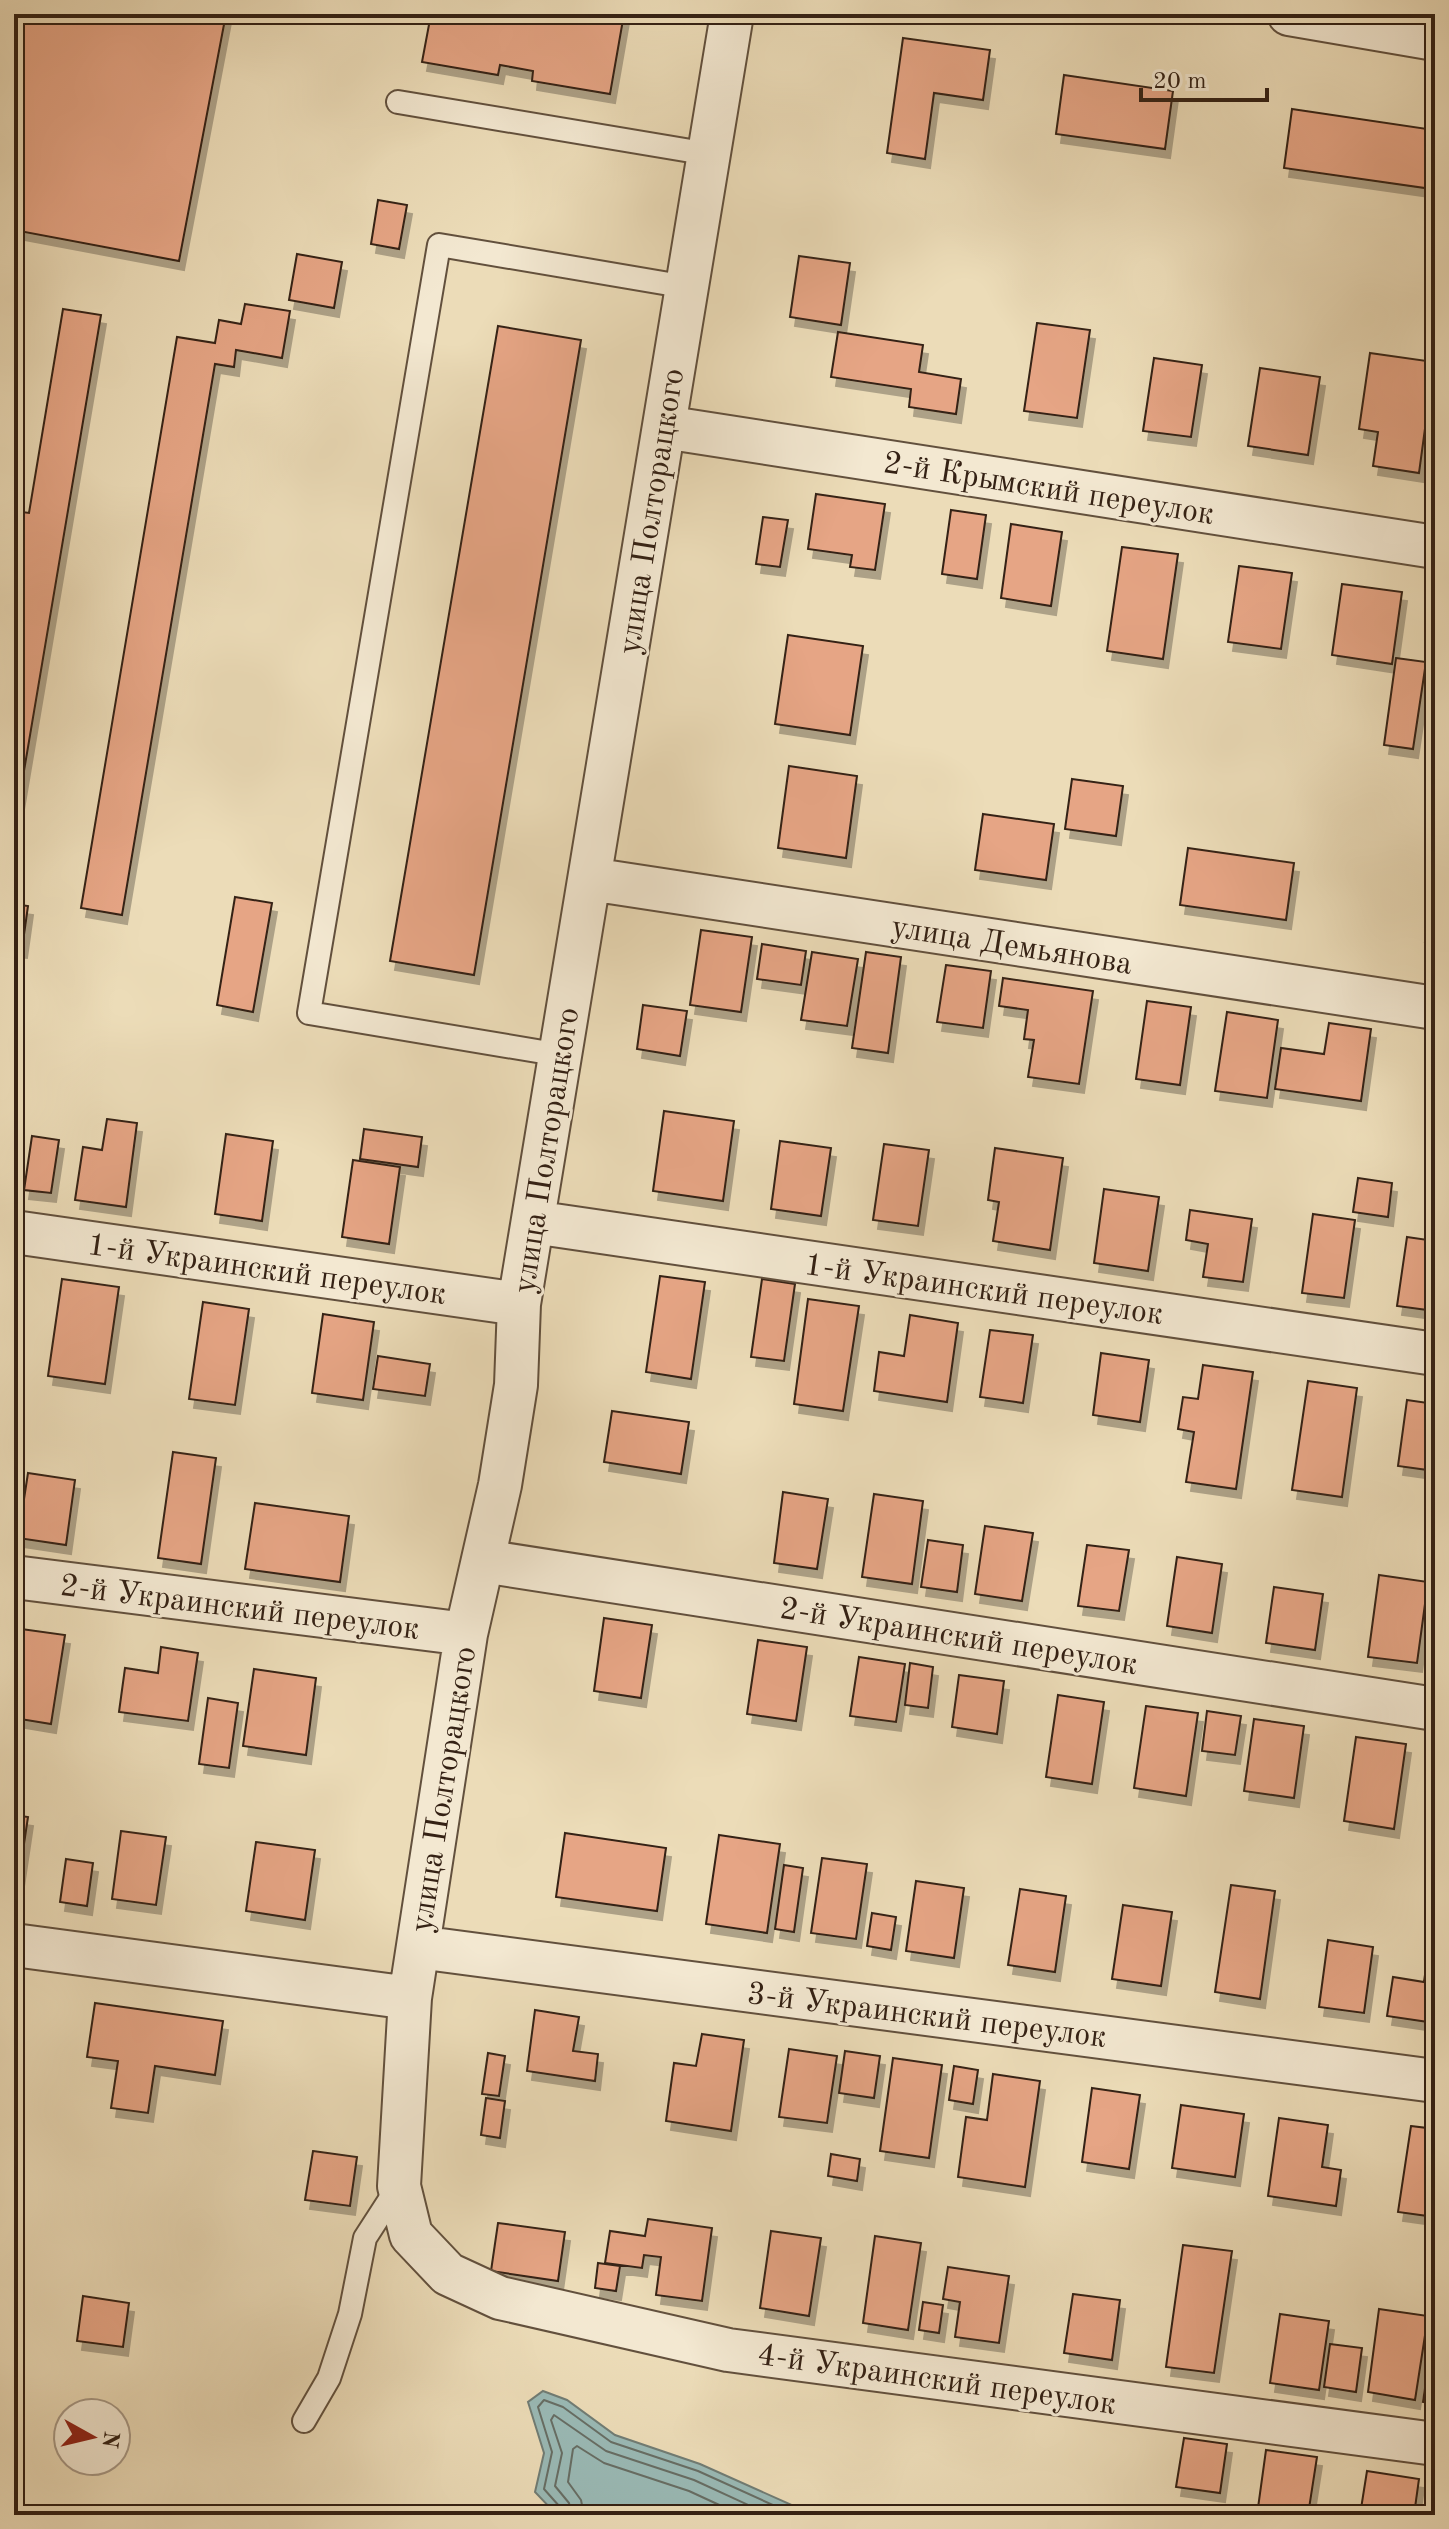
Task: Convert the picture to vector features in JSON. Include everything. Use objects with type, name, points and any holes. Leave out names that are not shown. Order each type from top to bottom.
[{"type":"street","name":"улица Полторацкого","points":[[448,2274],[411,2235],[399,2186],[410,1998],[466,1634],[500,1485],[516,1385],[519,1304],[732,14]]},
{"type":"street","points":[[1289,14],[1435,39]]},
{"type":"street","name":"2-й Крымский переулок","points":[[664,427],[1435,547]]},
{"type":"street","name":"улица Демьянова","points":[[590,879],[1435,1008]]},
{"type":"street","name":"1-й Украинский переулок","points":[[533,1222],[1435,1354]]},
{"type":"street","name":"1-й Украинский переулок","points":[[14,1232],[519,1304]]},
{"type":"street","name":"2-й Украинский переулок","points":[[483,1561],[1435,1709]]},
{"type":"street","name":"2-й Украинский переулок","points":[[14,1577],[466,1634]]},
{"type":"street","points":[[14,1945],[410,1998]]},
{"type":"street","name":"3-й Украинский переулок","points":[[418,1947],[1435,2081]]},
{"type":"street","name":"4-й Украинский переулок","points":[[448,2274],[500,2298],[728,2350],[1435,2444]]},
{"type":"lane","points":[[398,102],[709,154]]},
{"type":"lane","points":[[561,1055],[309,1013],[439,245],[687,287]]},
{"type":"lane","points":[[304,2421],[329,2378],[350,2314],[365,2238],[399,2186]]},
{"type":"water","points":[[543,2391],[567,2400],[615,2435],[700,2464],[814,2515],[561,2515],[554,2512],[535,2492],[544,2453],[528,2402]]},
{"type":"building","points":[[25,14],[226,14],[179,261],[14,230],[14,70]]},
{"type":"building","points":[[431,14],[624,14],[610,94],[532,81],[533,71],[500,65],[498,75],[422,62]]},
{"type":"building","points":[[903,38],[990,50],[983,100],[934,93],[925,159],[887,153]]},
{"type":"building","points":[[1064,75],[1173,91],[1165,149],[1056,134]]},
{"type":"building","points":[[1292,109],[1434,130],[1425,188],[1284,168]]},
{"type":"building","points":[[378,200],[407,205],[399,249],[371,244]]},
{"type":"building","points":[[297,254],[342,262],[334,308],[289,300]]},
{"type":"building","points":[[799,256],[850,263],[841,325],[790,317]]},
{"type":"building","points":[[245,304],[290,311],[282,358],[236,350],[234,367],[215,364],[122,915],[81,908],[177,337],[215,343],[219,320],[241,324]]},
{"type":"building","points":[[63,309],[101,315],[14,830],[14,511],[29,513]]},
{"type":"building","points":[[1037,323],[1090,330],[1077,418],[1024,411]]},
{"type":"building","points":[[498,326],[581,340],[474,975],[390,961]]},
{"type":"building","points":[[838,332],[923,345],[919,372],[961,379],[956,414],[909,407],[911,389],[831,377]]},
{"type":"building","points":[[1370,353],[1434,362],[1419,473],[1373,466],[1378,432],[1359,429]]},
{"type":"building","points":[[1154,358],[1202,365],[1191,437],[1143,431]]},
{"type":"building","points":[[1260,368],[1320,377],[1308,455],[1248,446]]},
{"type":"building","points":[[816,494],[885,504],[875,570],[850,567],[852,555],[808,549]]},
{"type":"building","points":[[951,510],[986,515],[977,579],[942,574]]},
{"type":"building","points":[[763,517],[788,520],[780,567],[756,564]]},
{"type":"building","points":[[1011,524],[1062,532],[1051,606],[1001,598]]},
{"type":"building","points":[[1122,547],[1178,554],[1163,659],[1107,651]]},
{"type":"building","points":[[1239,566],[1292,573],[1281,649],[1228,642]]},
{"type":"building","points":[[1342,584],[1402,592],[1392,664],[1332,655]]},
{"type":"building","points":[[788,635],[863,646],[850,735],[775,724]]},
{"type":"building","points":[[1396,658],[1426,662],[1413,749],[1384,745]]},
{"type":"building","points":[[789,766],[857,776],[846,858],[778,848]]},
{"type":"building","points":[[1072,779],[1123,786],[1116,836],[1065,829]]},
{"type":"building","points":[[983,814],[1054,824],[1046,880],[975,870]]},
{"type":"building","points":[[1188,848],[1294,863],[1286,920],[1180,905]]},
{"type":"building","points":[[1435,886],[1435,944],[1425,942]]},
{"type":"building","points":[[235,897],[272,903],[253,1012],[217,1005]]},
{"type":"building","points":[[14,904],[28,906],[22,949],[14,948]]},
{"type":"building","points":[[701,930],[752,937],[741,1012],[690,1005]]},
{"type":"building","points":[[762,944],[806,951],[801,985],[757,979]]},
{"type":"building","points":[[812,952],[858,959],[847,1026],[801,1020]]},
{"type":"building","points":[[866,952],[901,957],[888,1053],[852,1048]]},
{"type":"building","points":[[946,965],[991,971],[983,1028],[937,1022]]},
{"type":"building","points":[[1003,978],[1093,991],[1079,1084],[1028,1077],[1034,1040],[1024,1039],[1028,1010],[999,1006]]},
{"type":"building","points":[[1147,1001],[1191,1007],[1180,1085],[1136,1079]]},
{"type":"building","points":[[643,1005],[687,1011],[680,1056],[637,1049]]},
{"type":"building","points":[[1227,1012],[1278,1020],[1267,1098],[1215,1091]]},
{"type":"building","points":[[1329,1023],[1371,1029],[1361,1101],[1275,1089],[1281,1048],[1324,1054]]},
{"type":"building","points":[[664,1111],[734,1121],[723,1201],[653,1191]]},
{"type":"building","points":[[107,1119],[137,1123],[126,1207],[75,1200],[83,1147],[102,1150]]},
{"type":"building","points":[[364,1129],[422,1137],[418,1167],[360,1159]]},
{"type":"building","points":[[226,1134],[273,1141],[262,1221],[215,1214]]},
{"type":"building","points":[[32,1136],[59,1140],[51,1193],[24,1190]]},
{"type":"building","points":[[780,1141],[831,1148],[821,1216],[771,1209]]},
{"type":"building","points":[[884,1144],[929,1150],[918,1226],[873,1220]]},
{"type":"building","points":[[995,1148],[1063,1158],[1050,1250],[993,1241],[999,1202],[988,1200]]},
{"type":"building","points":[[353,1160],[400,1167],[389,1244],[342,1237]]},
{"type":"building","points":[[1358,1178],[1392,1183],[1388,1217],[1353,1212]]},
{"type":"building","points":[[1104,1189],[1159,1197],[1148,1271],[1094,1263]]},
{"type":"building","points":[[1190,1210],[1252,1219],[1243,1282],[1203,1277],[1208,1244],[1186,1240]]},
{"type":"building","points":[[1313,1214],[1355,1220],[1344,1298],[1302,1293]]},
{"type":"building","points":[[1407,1237],[1435,1241],[1435,1311],[1397,1306]]},
{"type":"building","points":[[660,1276],[705,1282],[691,1379],[646,1372]]},
{"type":"building","points":[[62,1279],[119,1287],[105,1384],[48,1376]]},
{"type":"building","points":[[762,1279],[795,1284],[784,1361],[751,1357]]},
{"type":"building","points":[[808,1299],[859,1306],[843,1411],[794,1404]]},
{"type":"building","points":[[203,1302],[249,1309],[235,1405],[189,1399]]},
{"type":"building","points":[[323,1314],[374,1322],[363,1400],[312,1393]]},
{"type":"building","points":[[910,1315],[958,1323],[947,1402],[874,1391],[879,1352],[904,1356]]},
{"type":"building","points":[[990,1330],[1033,1335],[1023,1403],[980,1397]]},
{"type":"building","points":[[1101,1353],[1149,1360],[1140,1422],[1093,1415]]},
{"type":"building","points":[[378,1356],[430,1364],[425,1396],[373,1389]]},
{"type":"building","points":[[1203,1365],[1253,1372],[1236,1489],[1186,1482],[1194,1432],[1178,1429],[1183,1397],[1198,1399]]},
{"type":"building","points":[[1308,1381],[1357,1388],[1342,1497],[1292,1490]]},
{"type":"building","points":[[1407,1400],[1435,1404],[1435,1471],[1398,1466]]},
{"type":"building","points":[[612,1411],[689,1422],[681,1474],[604,1462]]},
{"type":"building","points":[[173,1452],[216,1458],[201,1564],[158,1558]]},
{"type":"building","points":[[28,1473],[75,1480],[66,1545],[18,1538]]},
{"type":"building","points":[[783,1492],[828,1499],[817,1569],[774,1563]]},
{"type":"building","points":[[874,1494],[923,1501],[912,1584],[862,1577]]},
{"type":"building","points":[[255,1503],[349,1516],[340,1582],[245,1569]]},
{"type":"building","points":[[985,1526],[1033,1533],[1022,1601],[975,1594]]},
{"type":"building","points":[[928,1540],[963,1545],[957,1592],[921,1587]]},
{"type":"building","points":[[1087,1545],[1129,1550],[1119,1611],[1078,1606]]},
{"type":"building","points":[[1177,1557],[1222,1564],[1212,1633],[1167,1626]]},
{"type":"building","points":[[1379,1575],[1428,1582],[1417,1663],[1368,1657]]},
{"type":"building","points":[[1274,1587],[1323,1594],[1315,1650],[1266,1643]]},
{"type":"building","points":[[604,1618],[652,1625],[641,1698],[594,1691]]},
{"type":"building","points":[[14,1628],[65,1635],[51,1724],[14,1718]]},
{"type":"building","points":[[758,1640],[807,1647],[796,1721],[747,1714]]},
{"type":"building","points":[[161,1647],[198,1653],[188,1721],[119,1712],[125,1668],[158,1673]]},
{"type":"building","points":[[859,1657],[905,1664],[896,1722],[850,1716]]},
{"type":"building","points":[[910,1663],[933,1667],[928,1708],[905,1705]]},
{"type":"building","points":[[254,1669],[316,1678],[306,1755],[243,1746]]},
{"type":"building","points":[[959,1675],[1004,1681],[997,1734],[952,1727]]},
{"type":"building","points":[[1058,1695],[1104,1702],[1092,1784],[1046,1777]]},
{"type":"building","points":[[208,1698],[238,1703],[229,1768],[199,1764]]},
{"type":"building","points":[[1146,1706],[1198,1713],[1186,1796],[1134,1788]]},
{"type":"building","points":[[1207,1711],[1241,1716],[1235,1755],[1202,1751]]},
{"type":"building","points":[[1254,1719],[1304,1726],[1294,1798],[1244,1791]]},
{"type":"building","points":[[1356,1737],[1406,1744],[1394,1829],[1344,1821]]},
{"type":"building","points":[[14,1815],[28,1817],[18,1884],[14,1883]]},
{"type":"building","points":[[121,1831],[166,1837],[156,1905],[112,1899]]},
{"type":"building","points":[[565,1833],[666,1848],[657,1911],[556,1897]]},
{"type":"building","points":[[719,1835],[780,1844],[767,1933],[706,1924]]},
{"type":"building","points":[[256,1842],[315,1850],[305,1920],[246,1911]]},
{"type":"building","points":[[822,1858],[867,1864],[856,1939],[811,1933]]},
{"type":"building","points":[[66,1859],[93,1863],[87,1906],[60,1902]]},
{"type":"building","points":[[784,1865],[803,1868],[794,1932],[775,1929]]},
{"type":"building","points":[[916,1881],[964,1888],[954,1958],[906,1951]]},
{"type":"building","points":[[1231,1885],[1275,1891],[1260,1999],[1215,1992]]},
{"type":"building","points":[[1020,1889],[1066,1896],[1055,1972],[1008,1965]]},
{"type":"building","points":[[1123,1905],[1172,1912],[1161,1986],[1112,1979]]},
{"type":"building","points":[[872,1913],[896,1917],[891,1950],[867,1946]]},
{"type":"building","points":[[1328,1940],[1373,1947],[1364,2013],[1319,2007]]},
{"type":"building","points":[[1430,1940],[1435,1941],[1435,2023],[1387,2016],[1393,1977],[1424,1982]]},
{"type":"building","points":[[95,2003],[223,2021],[215,2075],[155,2066],[148,2113],[111,2108],[118,2061],[87,2057]]},
{"type":"building","points":[[535,2010],[579,2017],[573,2051],[598,2054],[595,2081],[527,2071]]},
{"type":"building","points":[[702,2034],[744,2040],[731,2131],[666,2121],[674,2063],[696,2066]]},
{"type":"building","points":[[789,2049],[837,2056],[827,2123],[779,2117]]},
{"type":"building","points":[[845,2051],[880,2056],[874,2098],[839,2093]]},
{"type":"building","points":[[488,2053],[505,2056],[499,2096],[482,2094]]},
{"type":"building","points":[[893,2058],[942,2065],[929,2158],[880,2151]]},
{"type":"building","points":[[954,2066],[978,2070],[973,2104],[949,2100]]},
{"type":"building","points":[[993,2074],[1040,2081],[1025,2187],[958,2177],[966,2117],[987,2120]]},
{"type":"building","points":[[1092,2088],[1140,2095],[1129,2169],[1082,2162]]},
{"type":"building","points":[[486,2098],[505,2101],[500,2138],[481,2135]]},
{"type":"building","points":[[1181,2105],[1244,2114],[1235,2177],[1172,2168]]},
{"type":"building","points":[[1279,2118],[1328,2125],[1322,2167],[1341,2170],[1336,2206],[1268,2196]]},
{"type":"building","points":[[1411,2126],[1435,2129],[1435,2217],[1398,2212]]},
{"type":"building","points":[[313,2151],[357,2157],[350,2206],[305,2200]]},
{"type":"building","points":[[831,2154],[860,2159],[857,2181],[828,2176]]},
{"type":"building","points":[[648,2219],[712,2228],[702,2301],[656,2295],[661,2257],[644,2255],[642,2268],[605,2263],[610,2231],[645,2236]]},
{"type":"building","points":[[498,2223],[565,2232],[558,2281],[491,2271]]},
{"type":"building","points":[[771,2231],[821,2238],[809,2316],[760,2308]]},
{"type":"building","points":[[875,2236],[921,2243],[908,2330],[863,2323]]},
{"type":"building","points":[[1183,2245],[1232,2251],[1214,2373],[1166,2367]]},
{"type":"building","points":[[598,2263],[620,2266],[616,2291],[595,2288]]},
{"type":"building","points":[[948,2267],[1009,2276],[999,2343],[955,2337],[960,2302],[943,2299]]},
{"type":"building","points":[[1073,2294],[1120,2300],[1112,2360],[1064,2353]]},
{"type":"building","points":[[83,2296],[129,2303],[123,2347],[77,2341]]},
{"type":"building","points":[[923,2302],[943,2305],[939,2333],[919,2330]]},
{"type":"building","points":[[1379,2309],[1428,2316],[1415,2400],[1368,2392]]},
{"type":"building","points":[[1280,2314],[1329,2321],[1319,2390],[1270,2383]]},
{"type":"building","points":[[1330,2344],[1362,2348],[1356,2392],[1324,2387]]},
{"type":"building","points":[[1429,2361],[1435,2362],[1435,2404],[1423,2402]]},
{"type":"building","points":[[1184,2438],[1227,2444],[1220,2493],[1176,2487]]},
{"type":"building","points":[[1266,2450],[1317,2457],[1308,2515],[1257,2515]]},
{"type":"building","points":[[1367,2471],[1419,2479],[1414,2515],[1360,2515]]}]
